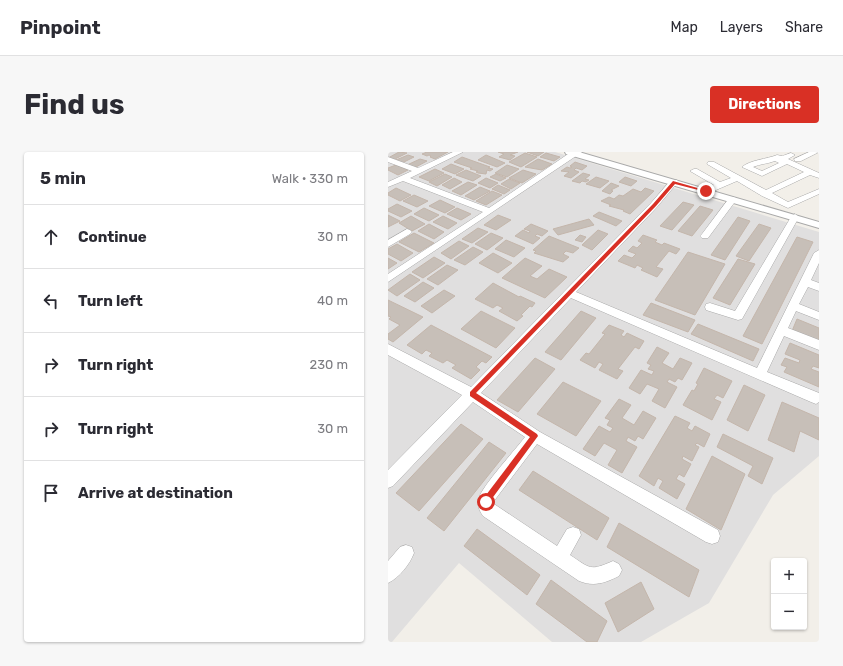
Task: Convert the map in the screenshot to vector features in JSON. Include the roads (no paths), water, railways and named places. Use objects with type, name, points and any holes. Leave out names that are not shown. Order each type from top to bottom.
[{"type":"street","points":[[388,185],[459,152]]},
{"type":"street","points":[[388,279],[550,171],[574,152],[819,225]]},
{"type":"street","points":[[768,152],[798,159],[819,168]]},
{"type":"street","points":[[798,159],[814,152]]},
{"type":"street","points":[[784,156],[819,176]]},
{"type":"street","points":[[388,159],[418,171]]},
{"type":"street","points":[[711,164],[787,205]]},
{"type":"street","points":[[694,170],[720,185]]},
{"type":"street","points":[[765,194],[810,172]]},
{"type":"street","points":[[403,178],[489,211]]},
{"type":"street","points":[[706,191],[737,178]]},
{"type":"street","points":[[796,179],[819,191]]},
{"type":"street","points":[[388,481],[654,205],[674,182]]},
{"type":"street","points":[[775,211],[819,191]]},
{"type":"street","points":[[705,236],[732,199]]},
{"type":"street","points":[[710,307],[738,316],[795,217]]},
{"type":"street","points":[[390,241],[407,232]]},
{"type":"street","points":[[760,374],[819,253]]},
{"type":"street","points":[[805,282],[819,287]]},
{"type":"street","points":[[568,293],[816,398]]},
{"type":"street","points":[[793,306],[819,316]]},
{"type":"street","points":[[782,330],[819,345]]},
{"type":"street","points":[[388,349],[472,394],[535,436],[712,536]]},
{"type":"street","points":[[535,436],[487,498],[486,506],[489,510],[592,578],[613,570]]},
{"type":"street","points":[[560,557],[573,535]]},
{"type":"street","points":[[388,574],[406,553]]}]
